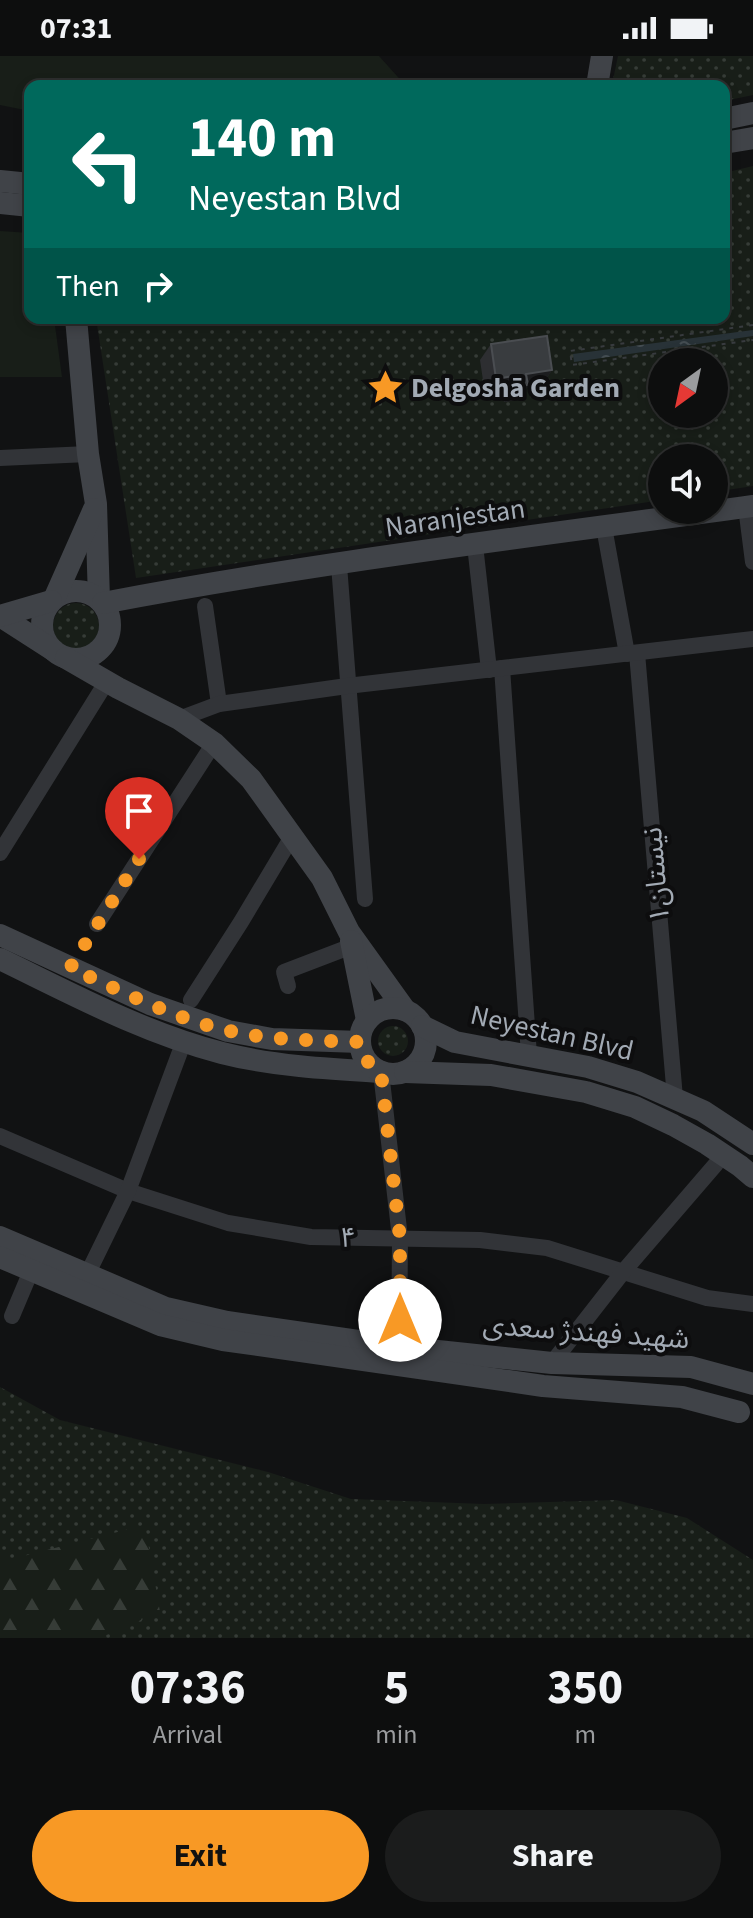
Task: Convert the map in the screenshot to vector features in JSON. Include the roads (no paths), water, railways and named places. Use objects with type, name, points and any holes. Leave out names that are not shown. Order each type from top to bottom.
[{"type":"street","points":[[598,80],[602,56]]},
{"type":"street","points":[[730,118],[753,113]]},
{"type":"street","points":[[730,142],[753,138]]},
{"type":"street","points":[[0,181],[24,183]]},
{"type":"street","points":[[0,203],[24,205]]},
{"type":"street","points":[[77,324],[88,454],[96,504],[104,609],[109,636],[95,654],[76,659],[60,655],[47,643],[42,621],[96,504]]},
{"type":"street","points":[[0,458],[88,454]]},
{"type":"street","points":[[749,506],[753,562]]},
{"type":"street","name":"Naranjestan","points":[[104,609],[165,591],[749,506]]},
{"type":"street","name":"۱نیستان","points":[[604,527],[632,653],[675,1098]]},
{"type":"street","points":[[475,545],[496,669],[529,1055]]},
{"type":"street","points":[[339,565],[365,899]]},
{"type":"street","points":[[0,616],[78,590],[89,593],[104,609]]},
{"type":"street","points":[[205,606],[219,704]]},
{"type":"street","points":[[0,616],[60,655],[179,719],[214,743],[251,779],[322,878],[350,939],[367,1020]]},
{"type":"street","points":[[179,719],[219,704],[347,686],[753,639]]},
{"type":"street","points":[[0,853],[112,684],[103,647]]},
{"type":"street","points":[[97,924],[214,743]]},
{"type":"street","points":[[191,1000],[293,835]]},
{"type":"street","points":[[0,935],[150,1004],[228,1031],[272,1039],[360,1042]]},
{"type":"street","points":[[288,986],[284,972],[350,939]]},
{"type":"street","points":[[350,939],[405,1010]]},
{"type":"street","points":[[0,959],[141,1026],[223,1053],[269,1061],[381,1072],[397,1074],[405,1072],[421,1058],[425,1047],[422,1026],[412,1014],[395,1008],[384,1009],[367,1020],[360,1034],[361,1052],[381,1072],[400,1238],[399,1357]]},
{"type":"street","name":"Neyestan Blvd","points":[[422,1026],[455,1042],[588,1067],[637,1082],[703,1111],[753,1144]]},
{"type":"street","points":[[87,1275],[128,1191],[184,1041]]},
{"type":"street","name":"Neyestan Blvd","points":[[405,1072],[491,1075],[586,1092],[635,1107],[673,1125],[707,1144],[753,1177]]},
{"type":"street","name":"۴","points":[[0,1136],[128,1191],[228,1223],[311,1237],[480,1240],[547,1248],[707,1298],[753,1304]]},
{"type":"street","points":[[552,1363],[623,1272],[716,1164]]},
{"type":"street","name":"شهید فهندژ سعدی","points":[[0,1237],[166,1308],[543,1386],[682,1397],[739,1412]]},
{"type":"street","name":"شهید فهندژ سعدی","points":[[0,1257],[160,1325],[223,1340],[399,1357],[691,1367],[753,1384]]},
{"type":"street","points":[[12,1316],[31,1271]]},
{"type":"water","points":[[753,330],[753,336],[670,348],[648,348],[648,351],[574,362],[573,354]]},
{"type":"place","name":"Delgoshā Garden","points":[[385,388]]}]
